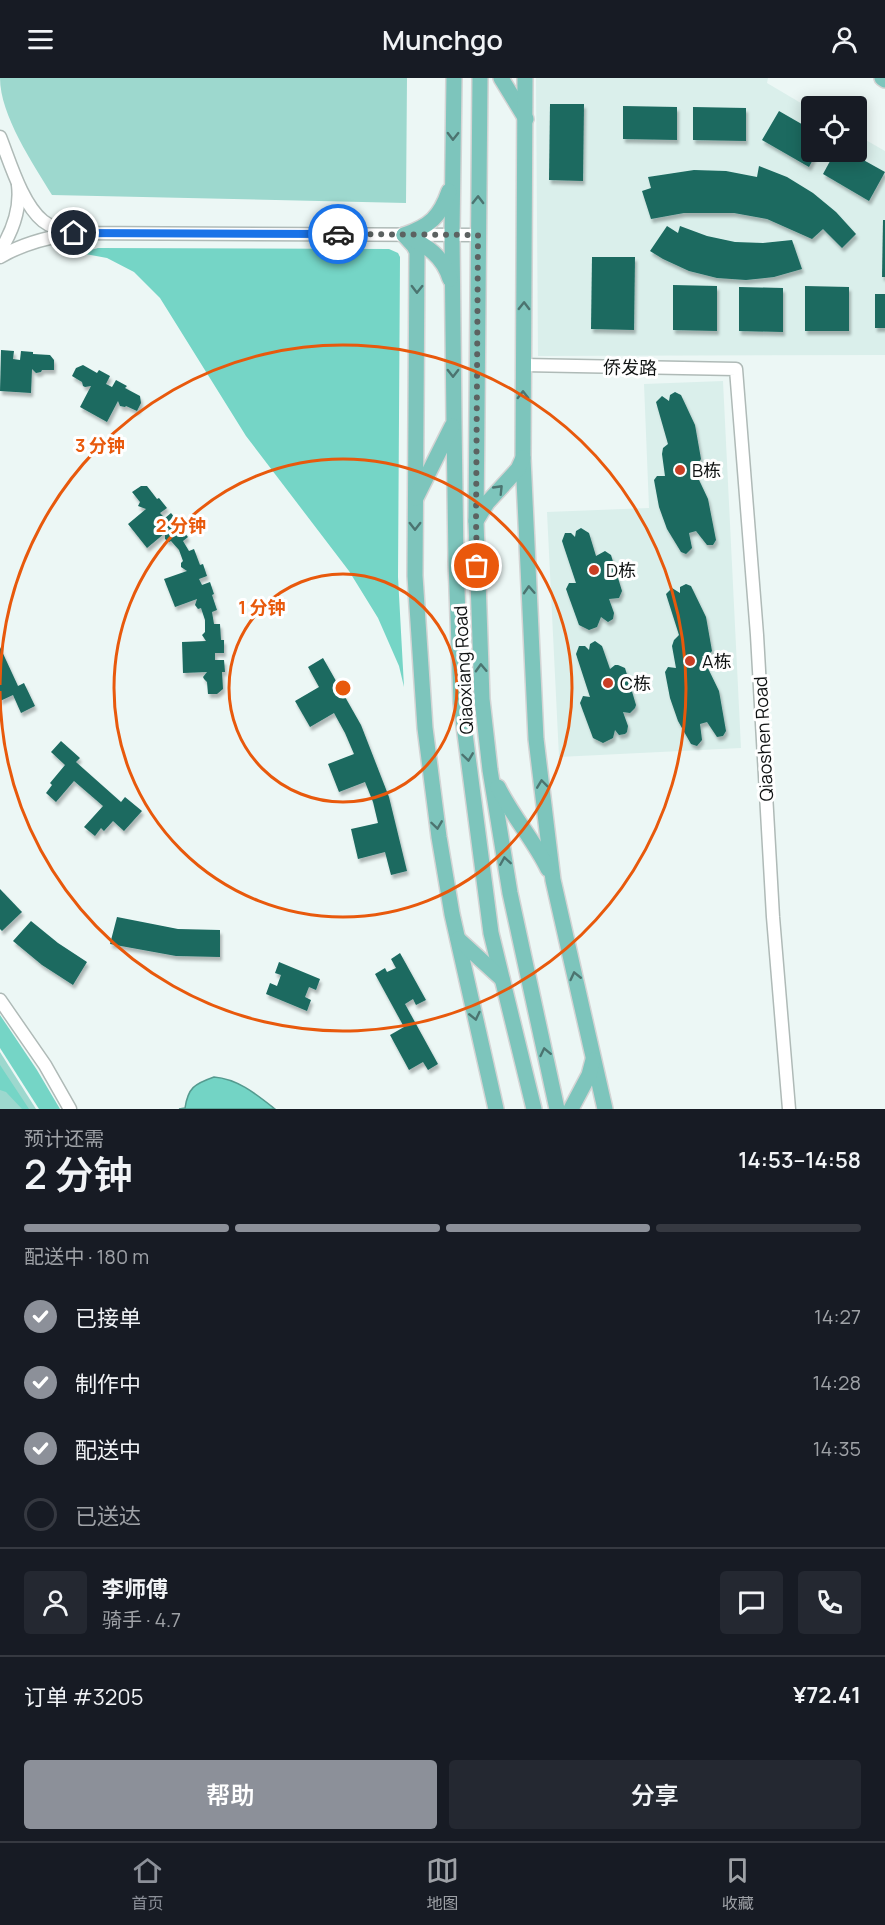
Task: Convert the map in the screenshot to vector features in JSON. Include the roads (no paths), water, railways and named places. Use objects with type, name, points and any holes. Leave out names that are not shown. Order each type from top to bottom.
[{"type":"main road","name":"Qiaoxiang Road","points":[[454,78],[453,340],[456,561],[461,703],[491,933],[534,1109]]},
{"type":"main road","name":"Qiaoxiang Road","points":[[480,78],[476,521],[482,699],[490,770],[510,893],[557,1109]]},
{"type":"main road","points":[[501,78],[526,119]]},
{"type":"main road","points":[[525,78],[524,459],[536,739],[553,879],[605,1109]]},
{"type":"main road","points":[[404,235],[418,230],[433,220],[446,201],[453,178]]},
{"type":"main road","points":[[404,235],[428,247],[438,256],[447,270],[453,287]]},
{"type":"main road","points":[[404,235],[414,246],[417,262],[416,597],[425,728],[439,837],[458,939],[496,1109]]},
{"type":"main road","points":[[453,340],[477,340]]},
{"type":"main road","points":[[415,501],[454,423]]},
{"type":"main road","points":[[476,521],[487,503],[518,469],[524,459]]},
{"type":"main road","points":[[490,770],[507,807],[539,850],[553,879]]},
{"type":"main road","points":[[458,939],[504,981]]},
{"type":"main road","points":[[571,1109],[590,1075],[593,1053]]},
{"type":"street","points":[[0,137],[30,206],[40,219],[56,229],[74,233],[478,235]]},
{"type":"street","points":[[0,251],[14,222],[19,198],[18,181]]},
{"type":"street","points":[[0,257],[13,249],[36,241],[74,233]]},
{"type":"street","name":"侨发路","points":[[523,365],[736,369]]},
{"type":"street","name":"Qiaoshen Road","points":[[736,369],[757,635],[773,917],[789,1109]]},
{"type":"street","points":[[0,1000],[39,1056],[70,1109]]},
{"type":"place","name":"B栋","points":[[680,470]]},
{"type":"place","name":"D栋","points":[[594,570]]},
{"type":"place","name":"A栋","points":[[690,661]]},
{"type":"place","name":"C栋","points":[[608,683]]}]
